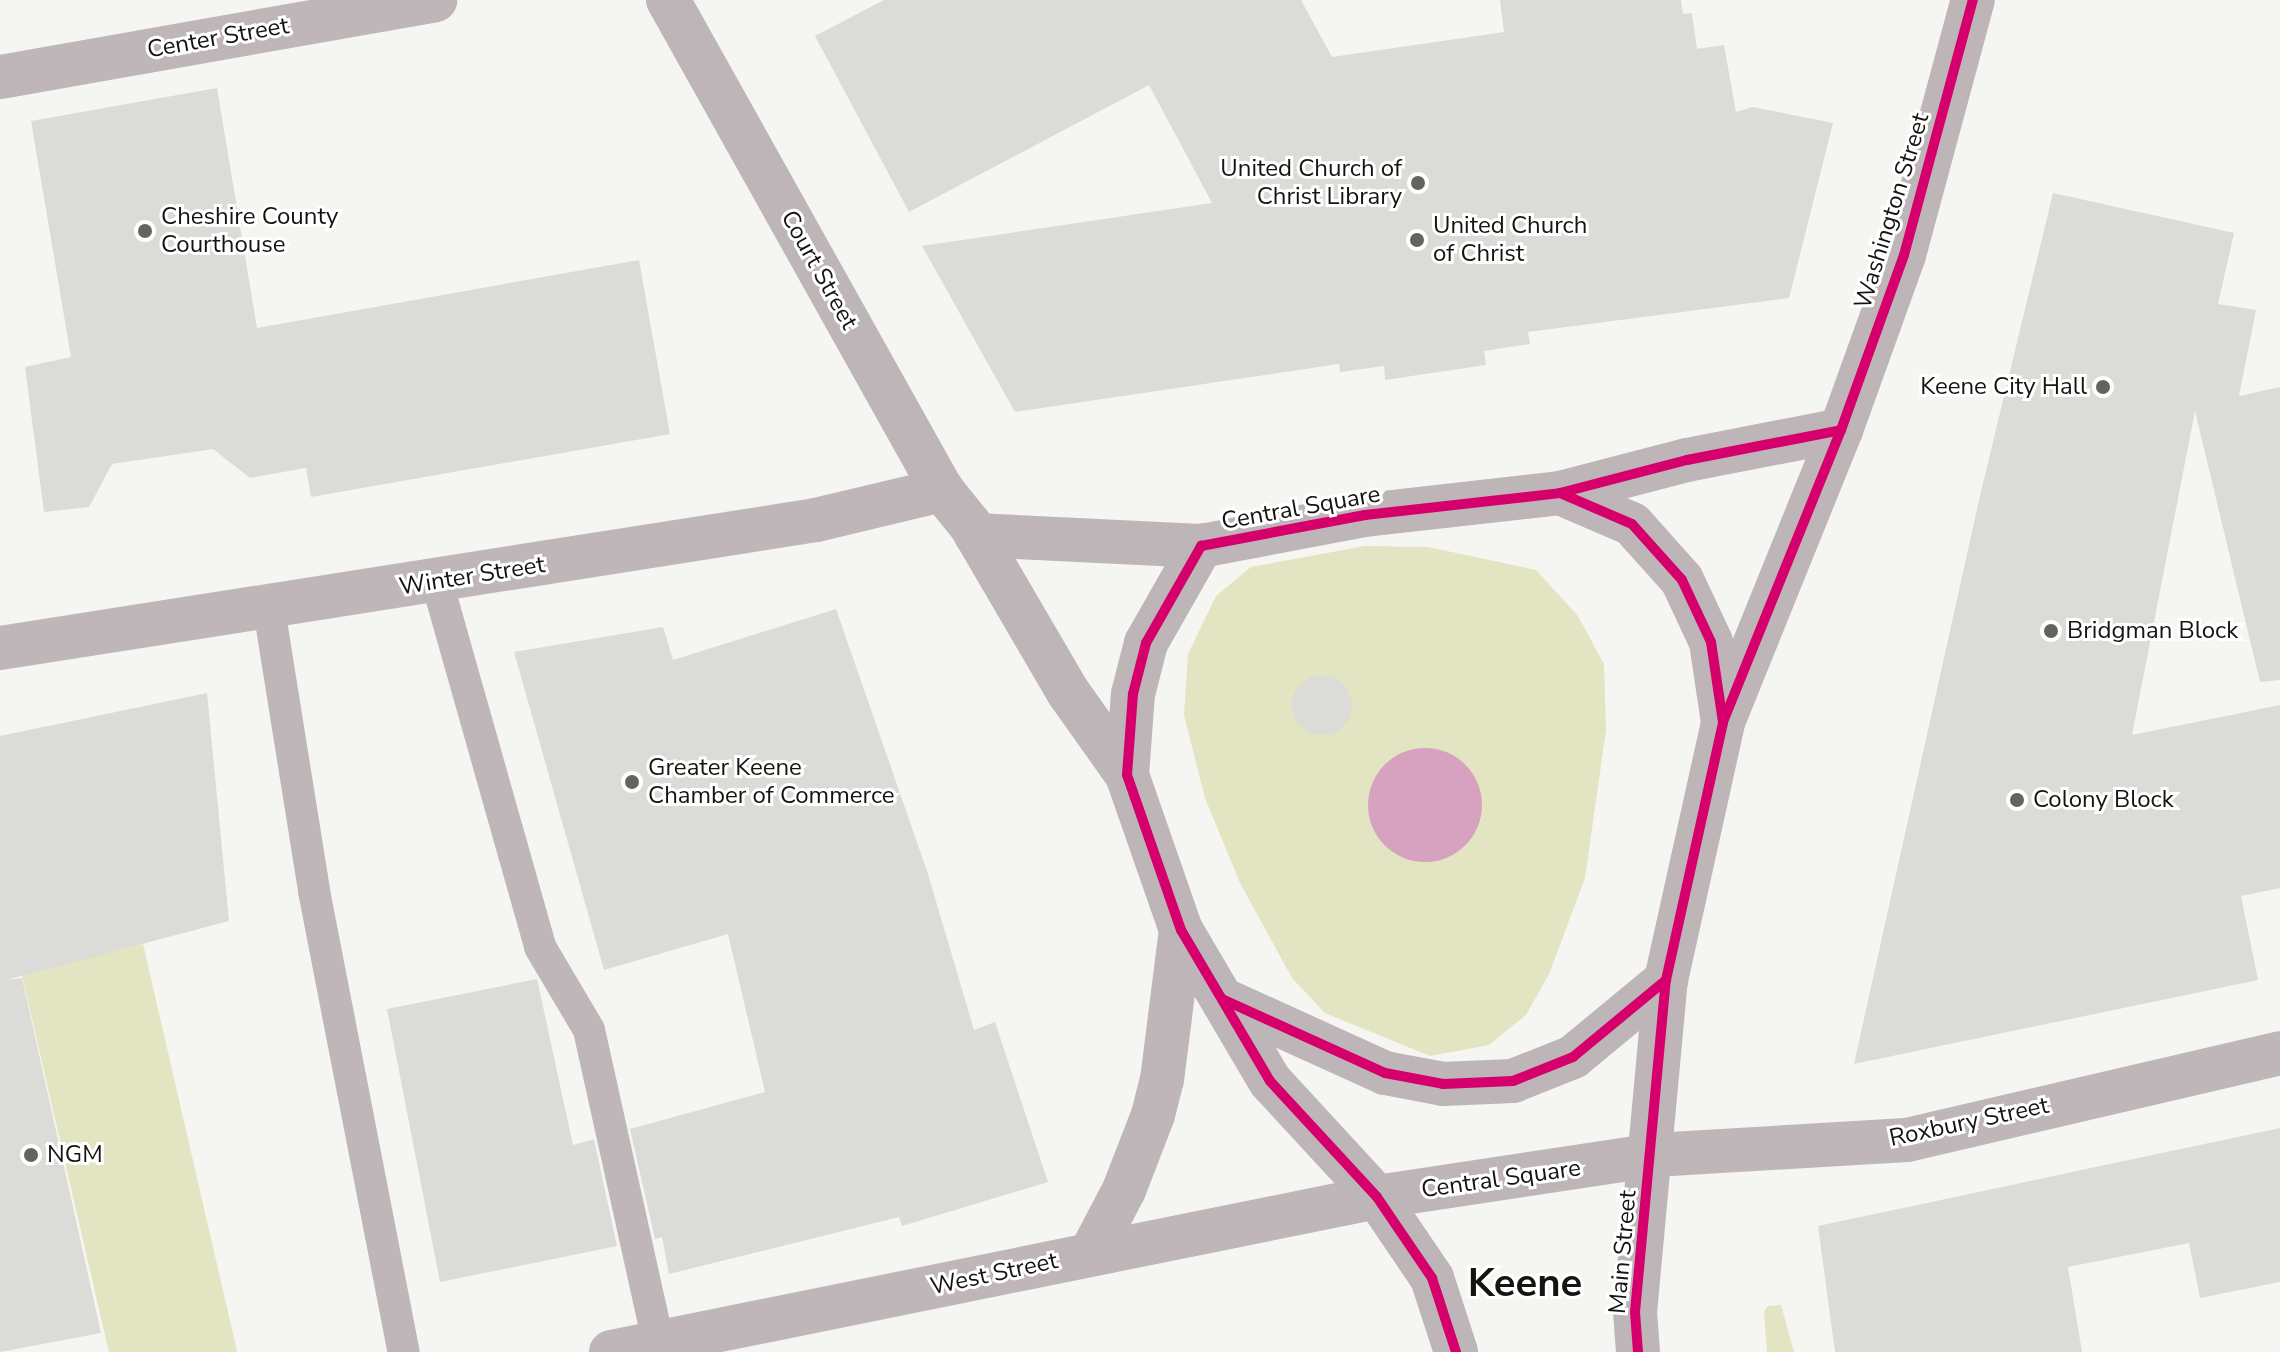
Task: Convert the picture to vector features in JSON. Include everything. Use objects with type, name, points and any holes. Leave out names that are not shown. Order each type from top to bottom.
[{"type":"main road","name":"Court Street","points":[[668,0],[942,490],[976,535]]},
{"type":"main road","name":"Washington Street","points":[[1841,430],[1904,255],[1973,0]]},
{"type":"main road","name":"Central Square","points":[[976,535],[1201,546],[1365,515],[1560,493],[1687,460],[1841,430]]},
{"type":"main road","name":"Central Square","points":[[976,535],[1068,692],[1127,775],[1181,930],[1270,1081],[1377,1197],[1654,1155],[1666,980],[1723,722],[1841,430]]},
{"type":"main road","name":"Central Square","points":[[1560,493],[1632,524],[1682,580],[1711,642],[1723,722]]},
{"type":"main road","name":"Central Square","points":[[1127,775],[1133,694],[1146,643],[1201,546]]},
{"type":"main road","points":[[1222,999],[1385,1073],[1443,1084],[1513,1081],[1573,1057],[1666,980]]},
{"type":"main road","name":"Main Street","points":[[1638,1352],[1635,1312],[1654,1155]]},
{"type":"main road","points":[[1377,1197],[1432,1278],[1456,1352]]},
{"type":"street","name":"Center Street","points":[[0,77],[435,0]]},
{"type":"street","name":"Winter Street","points":[[0,648],[269,609],[816,520],[942,490]]},
{"type":"street","name":"Central Square","points":[[1091,1253],[1124,1190],[1153,1115],[1162,1080],[1181,930]]},
{"type":"street","name":"Roxbury Street","points":[[1654,1155],[1907,1140],[2280,1053]]},
{"type":"street","name":"West Street","points":[[611,1352],[686,1343],[1091,1253],[1377,1197]]},
{"type":"lane","points":[[437,582],[540,947],[589,1030],[686,1343]]},
{"type":"lane","points":[[269,609],[314,891],[404,1352]]},
{"type":"green space","points":[[1365,546],[1428,547],[1536,570],[1578,616],[1604,664],[1606,730],[1585,878],[1549,974],[1526,1015],[1489,1045],[1430,1056],[1325,1013],[1292,978],[1240,883],[1205,798],[1184,715],[1188,654],[1216,596],[1251,567]]},
{"type":"green space","points":[[143,944],[237,1351],[109,1352],[21,972]]},
{"type":"green space","points":[[1781,1305],[1794,1352],[1767,1352],[1764,1312],[1768,1306]]},
{"type":"shaded area","points":[[1425,748],[1457,757],[1473,773],[1482,805],[1473,837],[1457,853],[1425,862],[1393,853],[1377,837],[1368,805],[1377,773],[1393,757]]},
{"type":"building","points":[[884,0],[1301,0],[1332,57],[1504,32],[1500,0],[1681,0],[1683,14],[1692,13],[1697,49],[1724,45],[1736,112],[1753,107],[1833,123],[1789,298],[1528,332],[1530,344],[1484,351],[1486,365],[1385,380],[1384,366],[1340,372],[1339,364],[1015,412],[922,246],[1212,203],[1149,85],[909,212],[815,36]]},
{"type":"building","points":[[217,88],[257,328],[639,260],[670,434],[311,497],[306,468],[250,478],[213,449],[112,464],[89,507],[44,512],[25,367],[71,357],[31,121]]},
{"type":"building","points":[[2053,193],[2234,233],[2218,304],[2256,310],[2239,396],[2280,387],[2280,680],[2260,682],[2195,411],[2132,735],[2280,705],[2280,888],[2241,896],[2258,980],[1854,1064],[1979,500]]},
{"type":"building","points":[[836,609],[928,874],[974,1030],[995,1022],[1048,1182],[902,1226],[899,1217],[669,1274],[662,1237],[655,1239],[630,1129],[765,1092],[728,934],[604,970],[514,652],[663,627],[673,660]]},
{"type":"building","points":[[1322,675],[1333,677],[1343,684],[1350,694],[1350,716],[1343,726],[1333,733],[1322,735],[1311,733],[1301,726],[1294,716],[1292,705],[1294,694],[1301,684],[1311,677]]},
{"type":"building","name":"NGM","points":[[207,693],[229,921],[6,980],[22,978],[101,1333],[0,1352],[0,736]]},
{"type":"building","points":[[537,979],[573,1145],[594,1139],[617,1246],[440,1282],[387,1009]]},
{"type":"building","points":[[2280,1128],[2280,1282],[2200,1298],[2189,1243],[2068,1267],[2082,1352],[1835,1352],[1818,1226]]},
{"type":"cycle path","points":[[1638,1352],[1635,1312],[1666,980],[1723,722],[1841,430],[1904,255],[1973,0]]},
{"type":"cycle path","points":[[1456,1352],[1432,1278],[1377,1197],[1270,1081],[1181,930],[1127,775],[1133,694],[1146,643],[1201,546],[1365,515],[1560,493],[1687,460],[1841,430]]},
{"type":"cycle path","points":[[1560,493],[1632,524],[1682,580],[1711,642],[1723,722]]},
{"type":"cycle path","points":[[1222,999],[1385,1073],[1443,1084],[1513,1081],[1573,1057],[1666,980]]},
{"type":"place","name":"United Church of Christ Library","points":[[1418,183]]},
{"type":"place","name":"Cheshire County Courthouse","points":[[145,231]]},
{"type":"place","name":"United Church of Christ","points":[[1417,240]]},
{"type":"place","name":"Keene City Hall","points":[[2103,387]]},
{"type":"place","name":"Bridgman Block","points":[[2051,631]]},
{"type":"place","name":"Greater Keene Chamber of Commerce","points":[[632,782]]},
{"type":"place","name":"Colony Block","points":[[2017,800]]},
{"type":"place","name":"NGM","points":[[31,1155]]},
{"type":"district","name":"Keene","points":[[1525,1283]]}]
